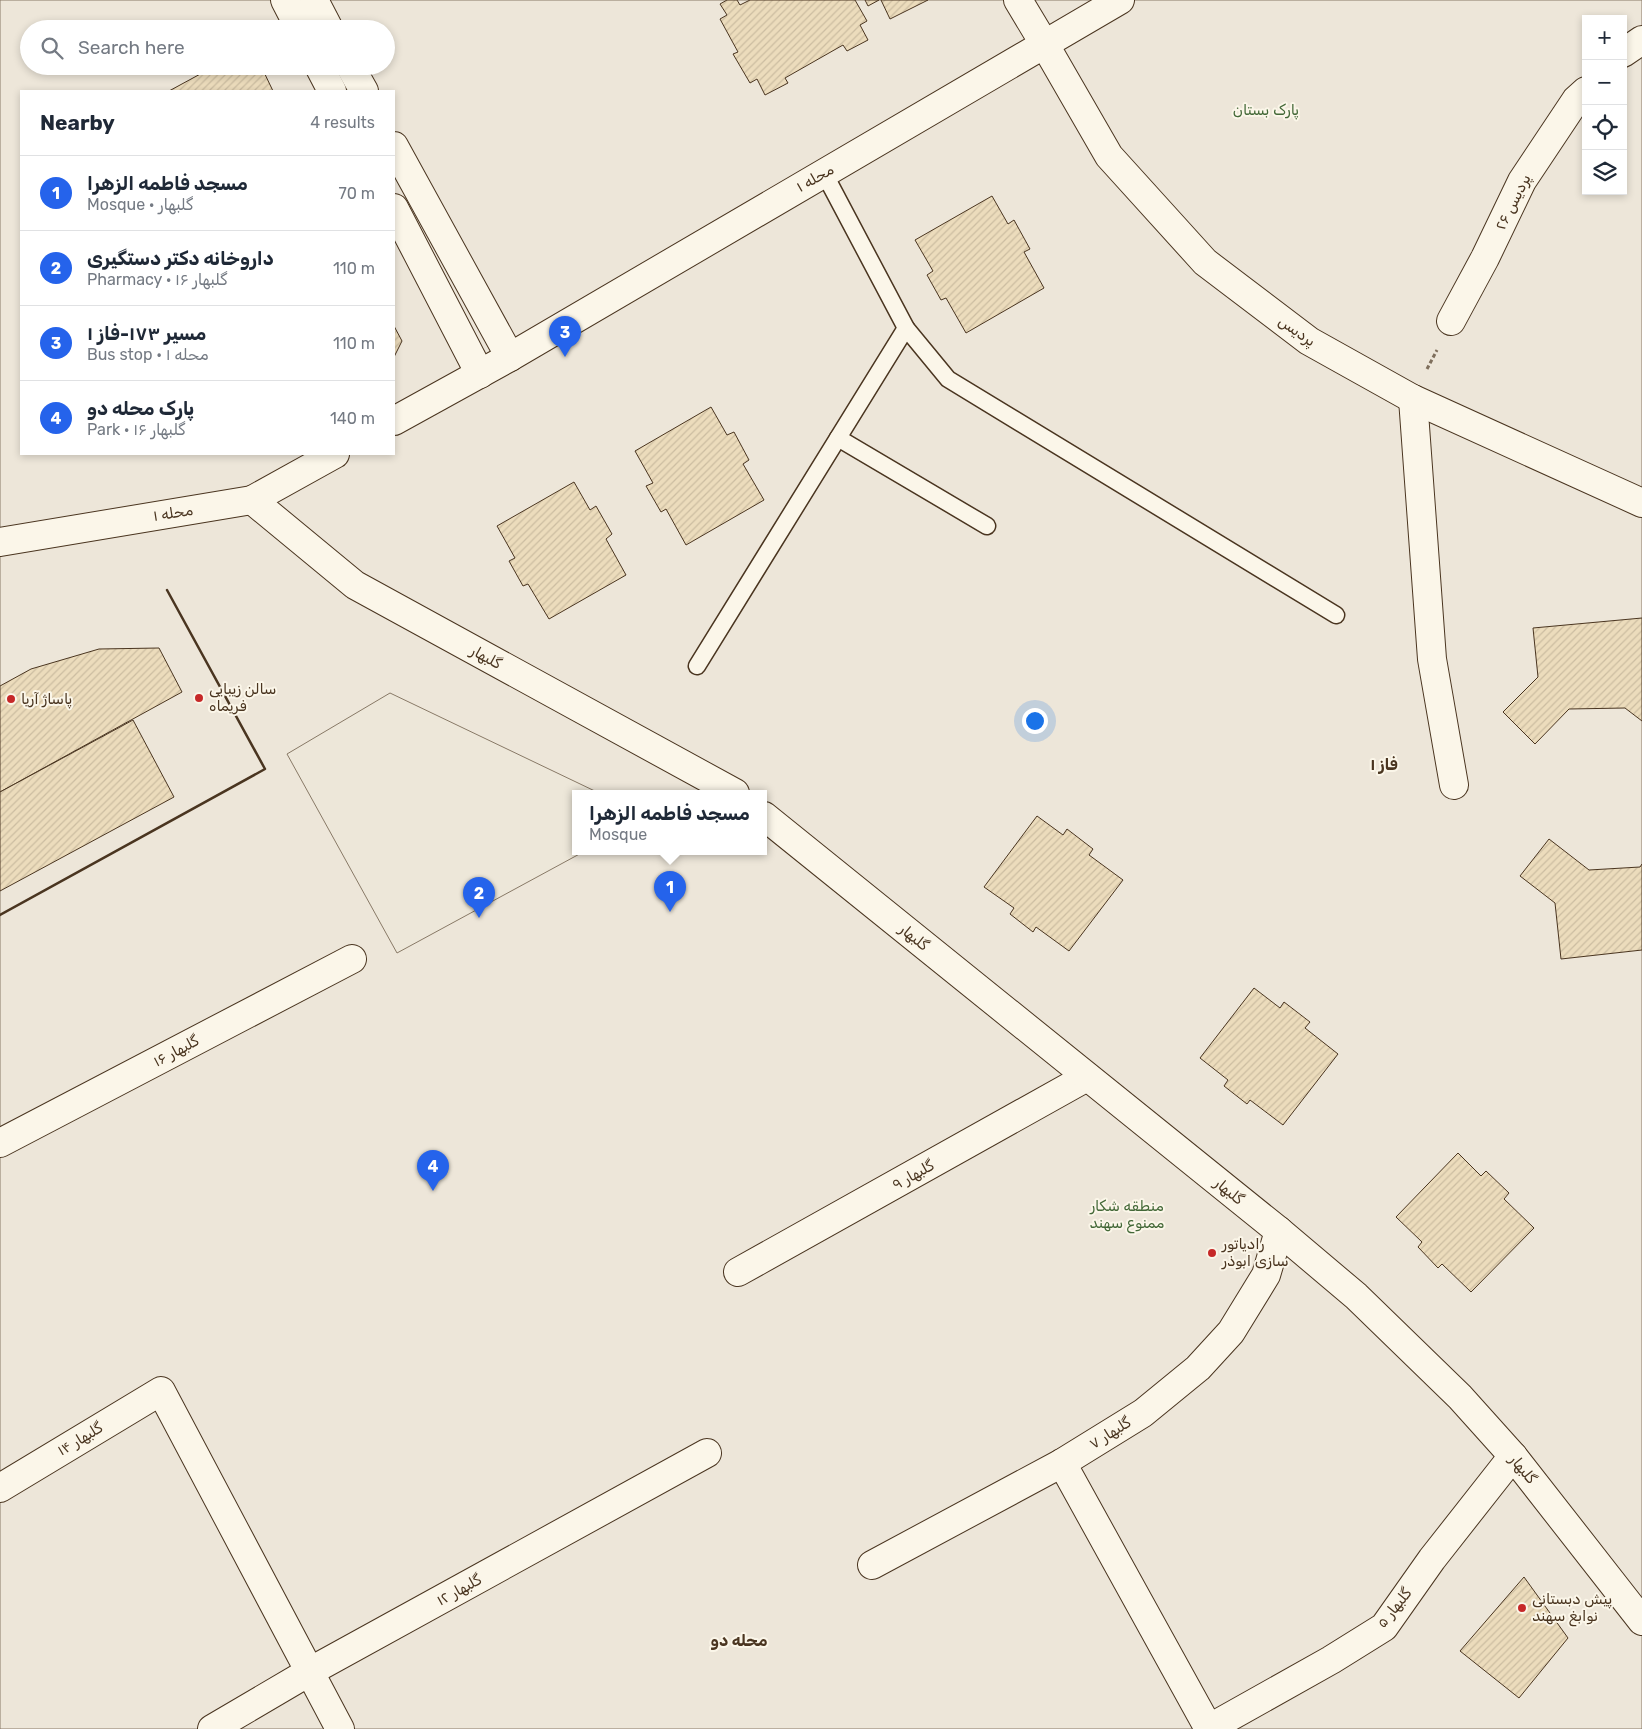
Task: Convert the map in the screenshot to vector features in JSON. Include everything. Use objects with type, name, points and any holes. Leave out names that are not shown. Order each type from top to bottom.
[{"type":"street","points":[[285,0],[295,20]]},
{"type":"street","points":[[314,0],[324,20]]},
{"type":"street","name":"پردیس","points":[[1018,0],[1110,156],[1205,262],[1310,341],[1413,399],[1642,503]]},
{"type":"street","name":"محله ۱","points":[[395,420],[480,374],[1120,0]]},
{"type":"street","points":[[1627,50],[1642,40]]},
{"type":"street","points":[[324,75],[331,90]]},
{"type":"street","points":[[355,75],[363,90]]},
{"type":"street","name":"پردیس ۲۶","points":[[1451,321],[1522,181],[1576,100],[1582,95]]},
{"type":"street","points":[[395,148],[510,356]]},
{"type":"street","points":[[395,210],[480,374]]},
{"type":"street","points":[[1413,399],[1432,659],[1454,785]]},
{"type":"street","name":"محله ۱","points":[[0,542],[252,500],[333,455]]},
{"type":"street","name":"گلبهار","points":[[252,500],[355,585],[730,790]]},
{"type":"street","name":"گلبهار","points":[[767,818],[1279,1231],[1356,1296],[1460,1397],[1513,1456],[1642,1621]]},
{"type":"street","name":"گلبهار ۱۶","points":[[0,1143],[352,959]]},
{"type":"street","name":"گلبهار ۹","points":[[738,1272],[1087,1077]]},
{"type":"street","name":"گلبهار ۷","points":[[872,1564],[1062,1463],[1143,1413],[1198,1368],[1231,1332],[1266,1275],[1279,1231]]},
{"type":"street","name":"گلبهار ۱۴","points":[[0,1488],[160,1390],[309,1672]]},
{"type":"street","name":"گلبهار ۱۲","points":[[212,1729],[309,1672],[707,1453]]},
{"type":"street","name":"گلبهار ۵","points":[[1208,1729],[1331,1660],[1384,1627],[1432,1559],[1513,1456]]},
{"type":"street","points":[[1062,1463],[1208,1729]]},
{"type":"street","points":[[309,1672],[340,1729]]},
{"type":"lane","points":[[824,173],[906,328],[948,380],[1336,614]]},
{"type":"lane","points":[[697,666],[906,328]]},
{"type":"lane","points":[[838,438],[987,526]]},
{"type":"path","points":[[1413,399],[1451,321]]},
{"type":"green space","name":"منطقه شکار ممنوع سهند","points":[[0,0],[1642,0],[1642,1729],[0,1729]]},
{"type":"shaded area","points":[[390,693],[593,790],[572,790],[572,855],[578,855],[397,953],[287,754]]},
{"type":"building","points":[[727,0],[737,0],[740,5],[750,0],[855,0],[867,21],[860,25],[868,40],[847,51],[843,45],[785,78],[788,83],[765,95],[757,79],[750,83],[733,54],[738,52],[720,19],[727,15],[720,4]]},
{"type":"building","points":[[865,0],[879,0],[868,6]]},
{"type":"building","points":[[881,0],[928,0],[890,19]]},
{"type":"building","points":[[198,75],[265,75],[273,90],[171,90]]},
{"type":"building","points":[[992,196],[1008,224],[1014,220],[1030,249],[1024,252],[1044,288],[966,333],[946,298],[941,300],[927,275],[933,271],[915,240]]},
{"type":"building","points":[[395,328],[402,341],[395,355]]},
{"type":"building","points":[[711,407],[727,435],[734,432],[749,460],[743,464],[764,500],[686,545],[666,509],[661,512],[646,486],[653,483],[635,451]]},
{"type":"building","points":[[574,482],[590,510],[596,506],[612,534],[606,539],[626,575],[549,619],[528,584],[523,586],[509,561],[515,558],[497,526]]},
{"type":"building","points":[[1642,618],[1642,721],[1625,708],[1569,709],[1535,744],[1503,712],[1538,677],[1533,628]]},
{"type":"building","points":[[159,648],[182,692],[0,792],[0,686],[31,669],[99,649]]},
{"type":"building","points":[[133,720],[174,797],[0,891],[0,792]]},
{"type":"building","points":[[1037,816],[1063,835],[1067,829],[1093,849],[1089,855],[1123,880],[1069,951],[1036,927],[1033,932],[1010,914],[1014,908],[984,887]]},
{"type":"building","points":[[1549,839],[1589,870],[1640,867],[1642,864],[1642,950],[1561,959],[1555,903],[1520,876]]},
{"type":"building","points":[[1254,988],[1280,1008],[1284,1002],[1310,1022],[1305,1028],[1338,1054],[1283,1125],[1250,1100],[1247,1104],[1224,1086],[1228,1080],[1200,1058]]},
{"type":"building","points":[[1458,1153],[1481,1176],[1486,1171],[1509,1193],[1504,1199],[1534,1228],[1471,1292],[1442,1264],[1438,1268],[1418,1247],[1422,1242],[1396,1217]]},
{"type":"building","name":"پیش دبستانی نوابغ سهند","points":[[1524,1577],[1568,1638],[1519,1698],[1460,1651]]},
{"type":"wall","points":[[0,915],[265,769],[167,590]]},
{"type":"place","name":"مسیر ۱۷۳-فاز ۱","points":[[565,357]]},
{"type":"place","name":"سالن زیبایی فریماه","points":[[199,698]]},
{"type":"place","name":"پاساژ آریا","points":[[11,699]]},
{"type":"place","name":"مسجد فاطمه الزهرا","points":[[670,912]]},
{"type":"place","name":"داروخانه دکتر دستگیری","points":[[479,918]]},
{"type":"place","name":"پارک محله دو","points":[[433,1191]]},
{"type":"place","name":"رادیاتور سازی ابوذر","points":[[1212,1253]]},
{"type":"place","name":"پیش دبستانی نوابغ سهند","points":[[1522,1608]]},
{"type":"district","name":"فاز ۱","points":[[1384,764]]},
{"type":"district","name":"محله دو","points":[[739,1640]]},
{"type":"park label","name":"پارک بستان","points":[[1266,110]]}]
